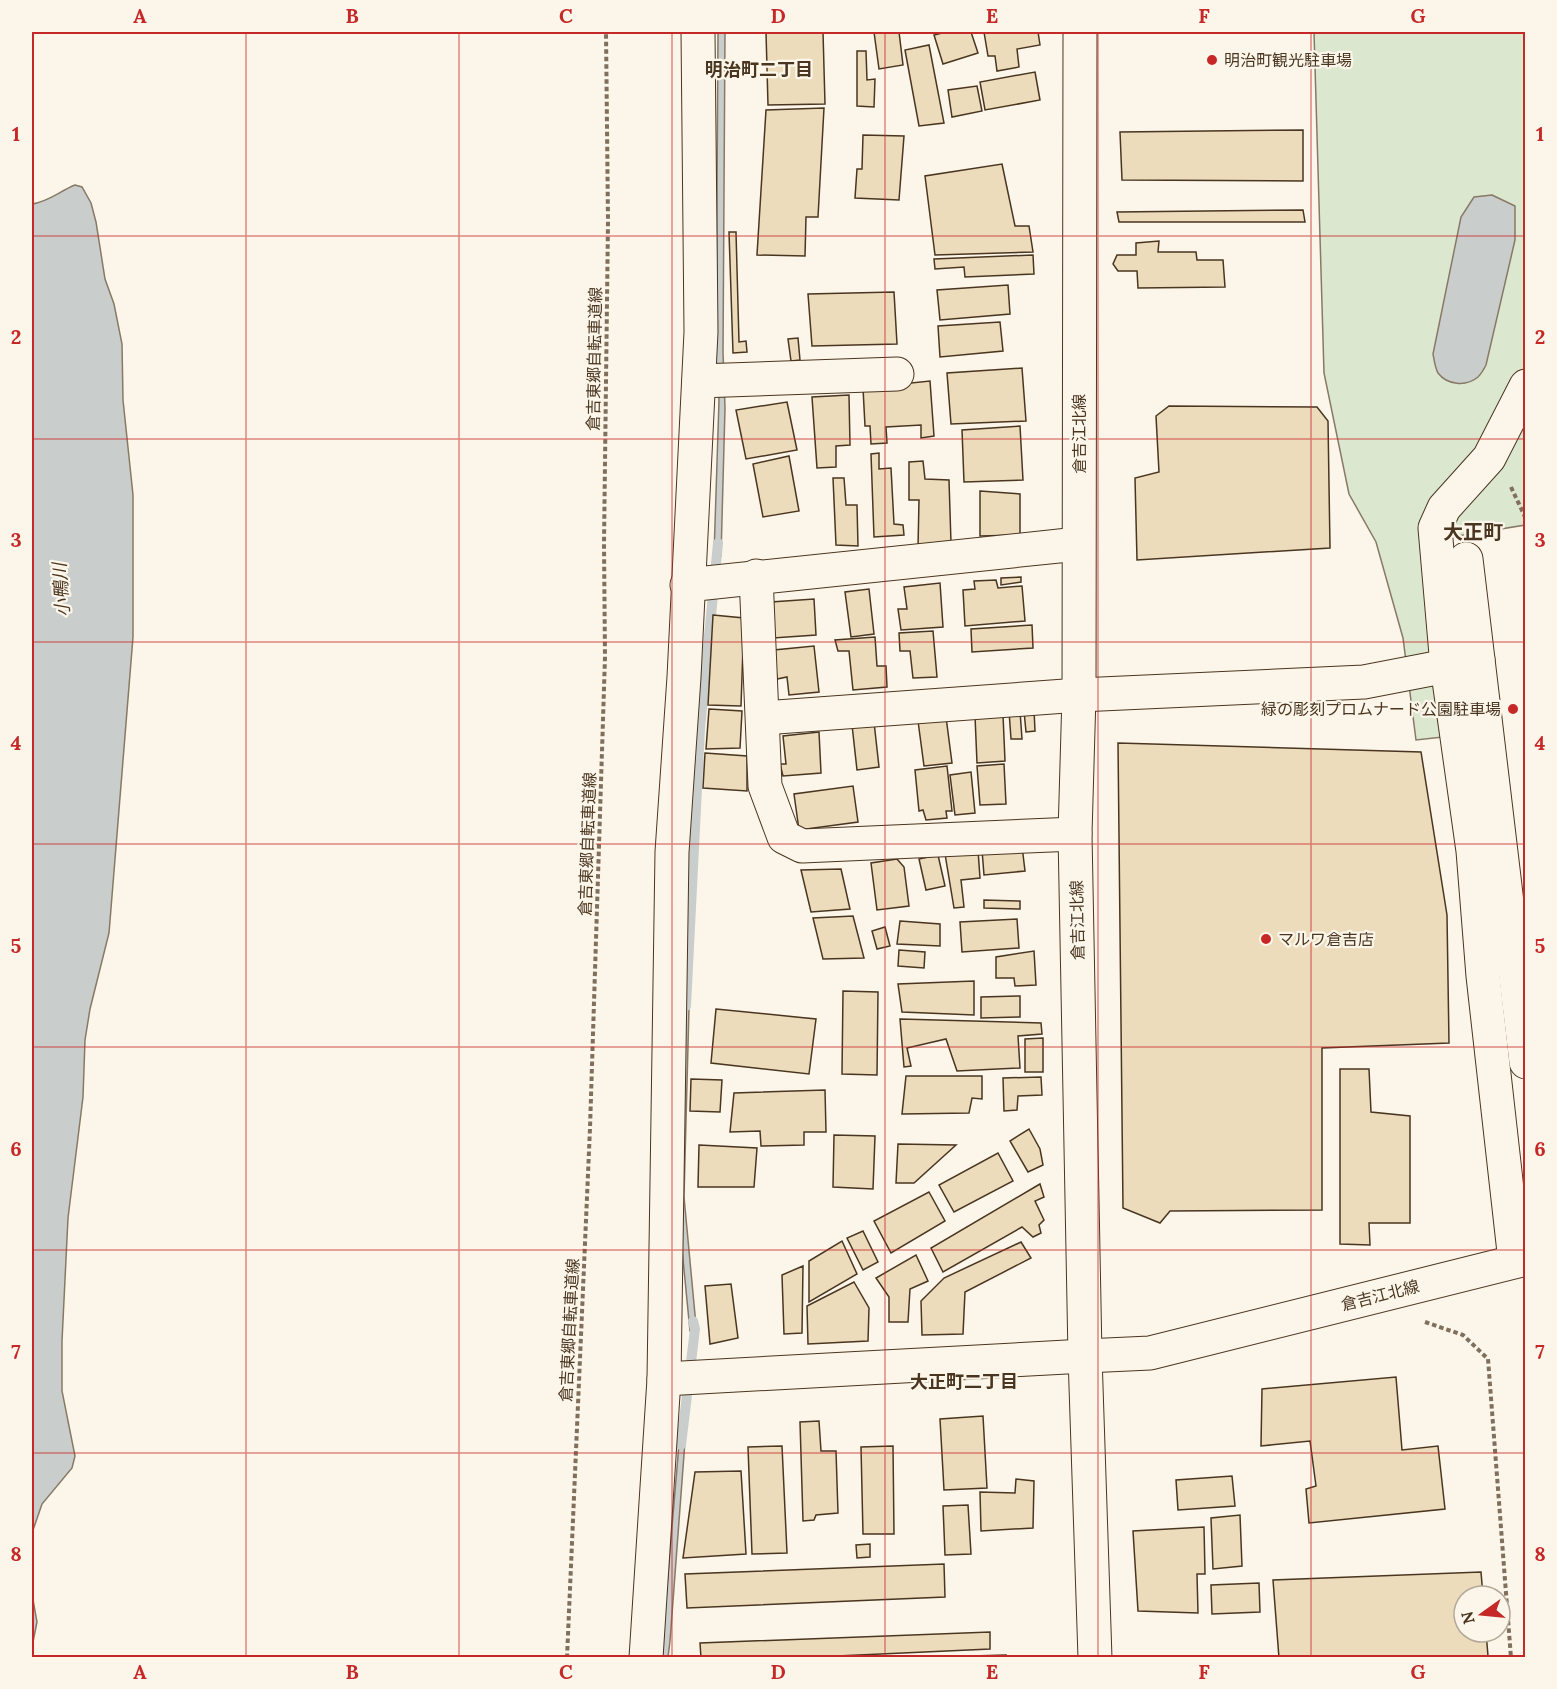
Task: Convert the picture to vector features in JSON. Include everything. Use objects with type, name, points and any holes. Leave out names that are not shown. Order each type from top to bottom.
[{"type":"street","points":[[646,1658],[664,1379],[672,852],[684,677],[701,332],[698,32]]},
{"type":"street","name":"倉吉江北線","points":[[1080,32],[1079,695],[1075,834],[1085,1356],[1150,1353],[1520,1260]]},
{"type":"street","points":[[699,381],[897,374]]},
{"type":"street","points":[[1526,386],[1489,458],[1444,508],[1435,528],[1462,663],[1526,1062]]},
{"type":"street","points":[[687,585],[1078,544]]},
{"type":"street","points":[[1466,559],[1462,663],[1473,851],[1483,976],[1520,1260]]},
{"type":"street","points":[[756,576],[765,786],[783,837],[802,846],[1075,834]]},
{"type":"street","points":[[763,718],[1079,695],[1364,682],[1462,663]]},
{"type":"street","points":[[664,1379],[1085,1356],[1095,1658]]},
{"type":"path","name":"倉吉東郷自転車道線","points":[[567,1658],[590,1128],[605,657],[608,221],[604,32]]},
{"type":"path","points":[[1422,1322],[1463,1335],[1488,1359],[1511,1658]]},
{"type":"green space","points":[[1314,32],[1525,32],[1525,525],[1452,537],[1470,734],[1416,740],[1403,638],[1376,542],[1349,494],[1324,373]]},
{"type":"water","points":[[718,32],[725,32],[723,352],[725,408],[721,556],[714,555],[719,401],[716,357]]},
{"type":"water","name":"小鴨川","points":[[75,185],[82,187],[91,203],[105,279],[114,304],[122,344],[123,400],[133,495],[133,637],[109,933],[90,1009],[85,1040],[83,1097],[68,1218],[62,1391],[75,1456],[72,1468],[42,1504],[32,1533],[32,204],[49,199]]},
{"type":"water","points":[[1492,195],[1515,206],[1515,240],[1486,365],[1479,376],[1473,380],[1462,383],[1451,382],[1438,373],[1433,354],[1461,217],[1474,197]]},
{"type":"water","points":[[683,1008],[689,1008],[684,1197],[697,1336],[690,1331],[681,1239]]},
{"type":"water","points":[[686,1428],[670,1641],[668,1657],[661,1658],[680,1432]]},
{"type":"water","points":[[32,1594],[37,1622],[32,1647]]},
{"type":"building","points":[[766,32],[823,32],[825,104],[768,105]]},
{"type":"building","points":[[874,32],[899,32],[903,65],[879,69]]},
{"type":"building","points":[[946,32],[971,32],[978,53],[943,64],[934,35]]},
{"type":"building","points":[[984,32],[1038,32],[1040,45],[1017,49],[1019,67],[997,71],[995,56],[988,56]]},
{"type":"building","points":[[929,45],[944,123],[919,126],[905,50]]},
{"type":"building","points":[[857,51],[866,51],[867,80],[875,79],[874,107],[857,106]]},
{"type":"building","points":[[1035,72],[1040,100],[985,110],[980,82]]},
{"type":"building","points":[[977,86],[982,111],[952,117],[948,90]]},
{"type":"building","points":[[824,108],[818,217],[806,217],[805,256],[757,255],[766,110]]},
{"type":"building","points":[[1303,130],[1303,181],[1122,180],[1120,132]]},
{"type":"building","points":[[863,135],[904,136],[899,200],[855,198],[857,169],[862,169]]},
{"type":"building","points":[[1002,164],[1015,226],[1029,226],[1033,252],[935,255],[925,176]]},
{"type":"building","points":[[1303,210],[1305,222],[1119,222],[1117,212]]},
{"type":"building","points":[[729,232],[736,232],[739,342],[746,341],[747,352],[733,353]]},
{"type":"building","points":[[1159,241],[1158,252],[1196,252],[1197,260],[1223,260],[1225,287],[1138,288],[1137,271],[1118,271],[1113,264],[1117,255],[1136,255],[1136,243]]},
{"type":"building","points":[[1033,255],[1034,274],[965,277],[964,267],[935,269],[934,259]]},
{"type":"building","points":[[1008,285],[1010,314],[940,320],[937,290]]},
{"type":"building","points":[[894,292],[897,344],[812,346],[808,294]]},
{"type":"building","points":[[1000,322],[1003,351],[940,357],[938,326]]},
{"type":"building","points":[[798,338],[800,360],[791,361],[788,339]]},
{"type":"building","points":[[1022,368],[1026,421],[951,424],[947,373]]},
{"type":"building","points":[[930,381],[934,436],[921,438],[921,425],[886,427],[887,443],[871,444],[870,426],[865,426],[863,388]]},
{"type":"building","points":[[849,395],[850,445],[836,446],[836,467],[817,468],[812,397]]},
{"type":"building","points":[[787,402],[797,450],[746,459],[736,410]]},
{"type":"building","points":[[1169,406],[1317,407],[1328,421],[1330,548],[1137,560],[1135,478],[1159,472],[1156,416]]},
{"type":"building","points":[[1020,426],[1023,480],[964,482],[962,430]]},
{"type":"building","points":[[879,453],[879,469],[891,468],[894,524],[903,525],[904,535],[874,537],[871,454]]},
{"type":"building","points":[[789,456],[799,511],[763,517],[753,464]]},
{"type":"building","points":[[923,461],[925,479],[949,480],[951,543],[918,548],[919,500],[909,500],[909,462]]},
{"type":"building","points":[[833,478],[844,478],[846,505],[857,505],[858,546],[836,545]]},
{"type":"building","points":[[980,491],[1020,494],[1020,535],[980,536]]},
{"type":"building","points":[[1021,577],[1021,582],[1001,585],[1001,578]]},
{"type":"building","points":[[996,580],[998,588],[1022,586],[1025,621],[965,626],[963,590],[975,589],[974,581]]},
{"type":"building","points":[[940,583],[943,627],[901,630],[898,609],[907,609],[904,587]]},
{"type":"building","points":[[869,589],[874,634],[851,637],[845,592]]},
{"type":"building","points":[[814,599],[816,635],[773,638],[771,602]]},
{"type":"building","points":[[713,615],[744,618],[741,706],[708,705]]},
{"type":"building","points":[[1032,625],[1033,648],[972,652],[971,629]]},
{"type":"building","points":[[933,631],[937,677],[913,678],[910,651],[900,651],[899,633]]},
{"type":"building","points":[[875,637],[877,666],[886,666],[887,687],[853,690],[849,651],[838,651],[835,640]]},
{"type":"building","points":[[814,646],[819,692],[789,695],[787,677],[777,679],[774,650]]},
{"type":"building","points":[[709,709],[742,711],[740,748],[706,749]]},
{"type":"building","points":[[1034,710],[1035,731],[1026,732],[1024,711]]},
{"type":"building","points":[[1009,711],[1020,711],[1022,739],[1011,739]]},
{"type":"building","points":[[1003,715],[1005,761],[977,763],[975,716]]},
{"type":"building","points":[[946,717],[952,763],[924,766],[918,721]]},
{"type":"building","points":[[874,722],[879,767],[857,770],[852,725]]},
{"type":"building","points":[[819,732],[821,773],[783,776],[780,764],[786,764],[783,736]]},
{"type":"building","points":[[1118,743],[1421,752],[1447,915],[1449,1043],[1322,1048],[1322,1210],[1170,1211],[1160,1223],[1123,1208]]},
{"type":"building","points":[[705,753],[747,756],[747,791],[703,788]]},
{"type":"building","points":[[1004,764],[1006,804],[980,805],[977,766]]},
{"type":"building","points":[[947,766],[952,811],[946,811],[947,818],[926,820],[923,810],[919,811],[915,770]]},
{"type":"building","points":[[971,772],[975,813],[955,815],[950,775]]},
{"type":"building","points":[[853,786],[858,822],[799,830],[794,794]]},
{"type":"building","points":[[1022,846],[1025,871],[984,875],[982,850]]},
{"type":"building","points":[[978,850],[980,878],[961,880],[964,907],[954,908],[945,854]]},
{"type":"building","points":[[938,855],[945,886],[926,890],[919,859]]},
{"type":"building","points":[[897,859],[904,867],[909,906],[877,910],[871,863]]},
{"type":"building","points":[[841,869],[850,909],[811,912],[801,870]]},
{"type":"building","points":[[984,900],[1020,901],[1020,909],[984,908]]},
{"type":"building","points":[[853,916],[864,958],[823,959],[813,918]]},
{"type":"building","points":[[1017,919],[1019,948],[962,952],[960,922]]},
{"type":"building","points":[[900,921],[940,924],[940,946],[897,944]]},
{"type":"building","points":[[885,927],[890,946],[877,949],[872,931]]},
{"type":"building","points":[[899,950],[925,952],[924,968],[898,966]]},
{"type":"building","points":[[1034,951],[1036,985],[1015,986],[1014,978],[996,978],[996,957]]},
{"type":"building","points":[[974,981],[974,1015],[902,1012],[898,984]]},
{"type":"building","points":[[843,991],[878,992],[877,1075],[842,1074]]},
{"type":"building","points":[[1020,996],[1020,1017],[981,1018],[981,997]]},
{"type":"building","points":[[716,1009],[816,1019],[809,1074],[711,1063]]},
{"type":"building","points":[[900,1019],[1041,1023],[1042,1034],[1018,1036],[1020,1068],[957,1071],[946,1039],[907,1048],[911,1066],[904,1067]]},
{"type":"building","points":[[1043,1038],[1043,1072],[1025,1072],[1025,1039]]},
{"type":"building","points":[[1340,1069],[1369,1069],[1371,1112],[1410,1116],[1410,1223],[1369,1223],[1370,1245],[1340,1244]]},
{"type":"building","points":[[906,1076],[982,1076],[982,1099],[972,1098],[969,1113],[902,1114]]},
{"type":"building","points":[[1041,1077],[1042,1095],[1018,1096],[1017,1110],[1004,1111],[1003,1078]]},
{"type":"building","points":[[691,1079],[722,1080],[720,1112],[690,1111]]},
{"type":"building","points":[[825,1090],[826,1132],[804,1132],[804,1145],[761,1146],[760,1131],[730,1132],[734,1093]]},
{"type":"building","points":[[1029,1129],[1040,1149],[1043,1165],[1028,1172],[1010,1141]]},
{"type":"building","points":[[834,1135],[875,1136],[873,1189],[833,1187]]},
{"type":"building","points":[[898,1144],[956,1145],[914,1183],[896,1183]]},
{"type":"building","points":[[699,1145],[757,1148],[754,1187],[698,1187]]},
{"type":"building","points":[[998,1153],[1013,1181],[954,1212],[939,1185]]},
{"type":"building","points":[[1040,1184],[1044,1197],[1035,1201],[1044,1220],[1039,1225],[1041,1233],[1033,1237],[1022,1227],[943,1272],[931,1248]]},
{"type":"building","points":[[929,1192],[945,1221],[891,1253],[874,1221]]},
{"type":"building","points":[[863,1231],[878,1262],[863,1270],[847,1238]]},
{"type":"building","points":[[842,1241],[857,1274],[809,1302],[809,1261]]},
{"type":"building","points":[[1021,1242],[1031,1258],[965,1292],[963,1334],[922,1335],[921,1301],[944,1278]]},
{"type":"building","points":[[916,1255],[928,1281],[910,1289],[908,1322],[889,1322],[889,1297],[876,1278]]},
{"type":"building","points":[[803,1266],[802,1333],[784,1334],[782,1275]]},
{"type":"building","points":[[854,1282],[869,1308],[868,1341],[808,1344],[807,1306]]},
{"type":"building","points":[[731,1284],[738,1338],[710,1344],[705,1286]]},
{"type":"building","points":[[1396,1377],[1402,1450],[1438,1446],[1445,1509],[1309,1523],[1306,1489],[1316,1486],[1310,1441],[1261,1446],[1262,1389]]},
{"type":"building","points":[[983,1416],[987,1488],[944,1490],[940,1419]]},
{"type":"building","points":[[819,1421],[821,1451],[836,1451],[838,1513],[816,1515],[814,1520],[803,1521],[800,1422]]},
{"type":"building","points":[[782,1446],[787,1553],[752,1554],[748,1447]]},
{"type":"building","points":[[893,1446],[894,1534],[863,1534],[861,1447]]},
{"type":"building","points":[[741,1471],[746,1554],[683,1558],[695,1472]]},
{"type":"building","points":[[1232,1476],[1235,1506],[1178,1510],[1176,1480]]},
{"type":"building","points":[[1016,1479],[1034,1481],[1033,1528],[981,1531],[980,1492],[1015,1493]]},
{"type":"building","points":[[968,1505],[971,1554],[945,1555],[943,1506]]},
{"type":"building","points":[[1240,1515],[1242,1566],[1213,1569],[1211,1518]]},
{"type":"building","points":[[1204,1527],[1205,1574],[1197,1574],[1198,1613],[1138,1611],[1133,1531]]},
{"type":"building","points":[[870,1544],[870,1557],[857,1558],[856,1545]]},
{"type":"building","points":[[944,1564],[945,1597],[687,1608],[685,1574]]},
{"type":"building","points":[[1481,1572],[1482,1584],[1452,1584],[1452,1644],[1487,1644],[1488,1656],[1279,1658],[1273,1580]]},
{"type":"building","points":[[1259,1583],[1260,1612],[1212,1614],[1211,1585]]},
{"type":"building","points":[[990,1632],[990,1649],[793,1658],[701,1658],[700,1643]]},
{"type":"building","points":[[1006,1655],[1006,1658],[935,1657]]},
{"type":"waterway","points":[[686,1006],[700,729],[718,543]]},
{"type":"waterway","points":[[681,1445],[695,1329],[693,1321]]},
{"type":"place","name":"明治町観光駐車場","points":[[1212,60]]},
{"type":"place","name":"緑の彫刻プロムナード公園駐車場","points":[[1513,709]]},
{"type":"place","name":"マルワ倉吉店","points":[[1266,939]]},
{"type":"district","name":"明治町二丁目","points":[[759,69]]},
{"type":"district","name":"大正町","points":[[1473,531]]},
{"type":"district","name":"大正町二丁目","points":[[964,1381]]}]
